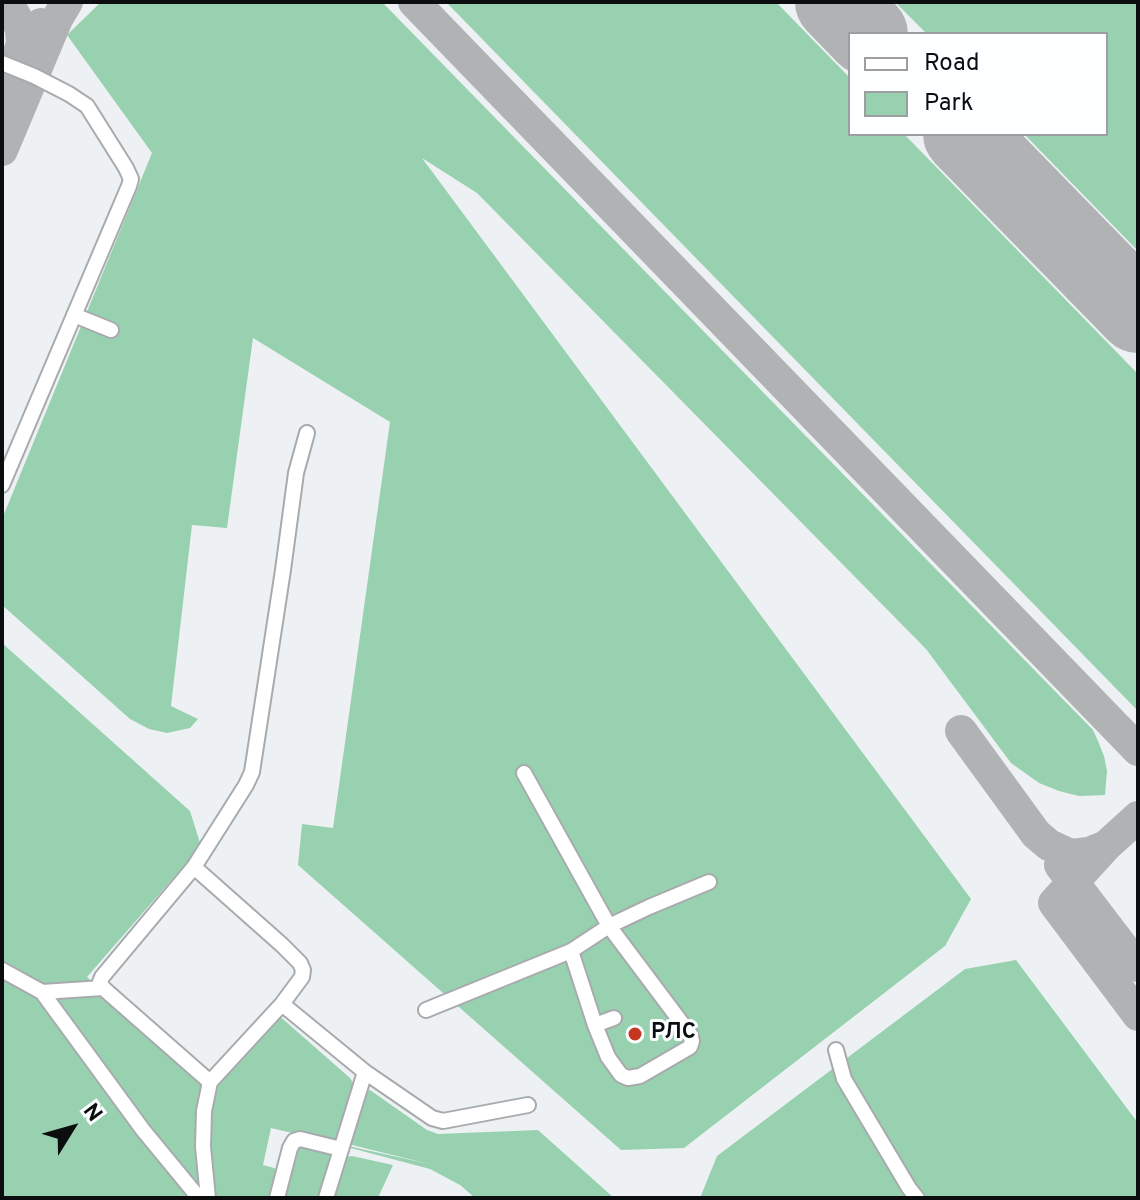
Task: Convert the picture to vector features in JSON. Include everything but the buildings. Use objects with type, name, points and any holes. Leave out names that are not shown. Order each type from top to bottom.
[{"type":"lane","points":[[2,63],[34,76],[87,106],[131,179],[2,485]]},
{"type":"lane","points":[[74,315],[111,330]]},
{"type":"lane","points":[[210,1082],[103,988],[100,982],[194,867],[252,772],[296,473],[307,433]]},
{"type":"lane","points":[[524,773],[609,926],[690,1034],[690,1047],[640,1076],[628,1078],[621,1075],[614,1068],[595,1025],[571,951]]},
{"type":"lane","points":[[194,867],[300,963],[303,970],[302,977],[282,1004],[210,1082],[204,1111],[203,1147],[208,1198]]},
{"type":"lane","points":[[426,1010],[571,951],[609,926],[709,882]]},
{"type":"lane","points":[[2,970],[42,992],[143,1130],[199,1198]]},
{"type":"lane","points":[[42,992],[103,988]]},
{"type":"lane","points":[[282,1004],[365,1072],[432,1118],[443,1121],[528,1105]]},
{"type":"lane","points":[[595,1025],[614,1018]]},
{"type":"lane","points":[[836,1050],[844,1079],[917,1198]]},
{"type":"lane","points":[[326,1198],[365,1072]]},
{"type":"lane","points":[[277,1198],[294,1141],[300,1139],[341,1149]]},
{"type":"green space","points":[[101,2],[382,2],[1093,730],[1107,771],[1105,795],[1079,796],[1059,791],[1039,783],[1011,763],[926,649],[477,193],[422,158],[971,899],[945,946],[684,1148],[621,1150],[298,865],[302,824],[333,828],[390,422],[253,338],[227,528],[192,525],[171,706],[198,719],[190,728],[167,733],[149,729],[130,719],[2,605],[2,519],[152,153],[67,35]]},
{"type":"green space","points":[[446,2],[776,2],[848,76],[848,136],[906,136],[1138,374],[1138,711]]},
{"type":"green space","points":[[895,2],[1138,2],[1138,251],[1026,136],[1108,136],[1108,32],[925,32]]},
{"type":"green space","points":[[2,643],[190,811],[201,846],[87,977],[209,1084],[276,1013],[353,1083],[339,1138],[334,1143],[271,1128],[263,1165],[277,1171],[275,1198],[2,1198]]},
{"type":"green space","points":[[1016,960],[1138,1123],[1138,1198],[700,1198],[717,1156],[965,969]]},
{"type":"green space","points":[[370,1090],[427,1130],[438,1134],[538,1130],[614,1198],[475,1198],[460,1185],[430,1169],[347,1147],[429,1164],[348,1144],[364,1092]]},
{"type":"green space","points":[[297,1145],[332,1153],[335,1163],[324,1198],[283,1198]]},
{"type":"green space","points":[[345,1157],[393,1165],[378,1198],[332,1198]]},
{"type":"taxiway","points":[[7,2],[21,30],[22,44],[18,55]]},
{"type":"taxiway","points":[[2,150],[67,2]]},
{"type":"taxiway","points":[[414,2],[1138,750]]},
{"type":"taxiway","points":[[2,91],[18,55],[41,24]]},
{"type":"taxiway","points":[[961,731],[1036,834],[1049,845],[1071,855],[1089,853],[1106,846]]},
{"type":"taxiway","points":[[1138,817],[1106,846],[1054,903],[1138,1015]]},
{"type":"taxiway","points":[[1060,865],[1137,966]]},
{"type":"runway","points":[[836,2],[865,32]]},
{"type":"runway","points":[[966,136],[1138,312]]},
{"type":"place","name":"РЛС","points":[[635,1034]]}]
